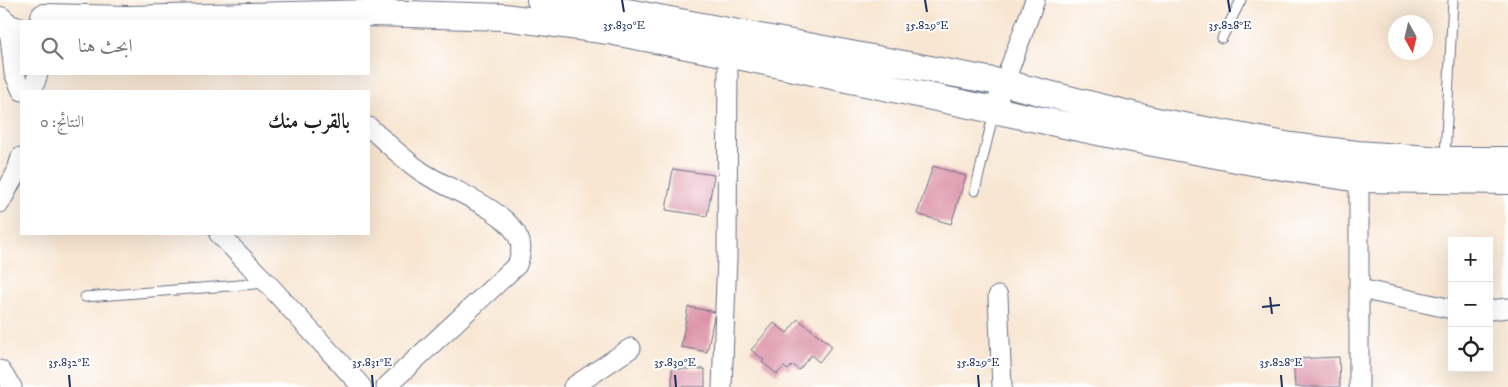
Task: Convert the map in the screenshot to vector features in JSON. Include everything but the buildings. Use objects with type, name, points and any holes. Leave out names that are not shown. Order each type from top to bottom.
[{"type":"street","points":[[540,0],[627,5],[1004,83],[1157,121],[1291,146],[1357,154],[1444,160],[1508,160]]},
{"type":"street","points":[[994,110],[1035,0]]},
{"type":"street","points":[[44,13],[128,19],[386,6],[504,17],[609,31],[728,54],[1117,136],[1258,163],[1359,178],[1508,182]]},
{"type":"street","points":[[10,26],[14,73],[22,90]]},
{"type":"street","points":[[722,387],[727,257],[728,54]]},
{"type":"street","points":[[32,90],[38,75]]},
{"type":"street","points":[[370,128],[422,172],[481,204],[510,224],[520,240],[520,254],[516,265],[386,387]]},
{"type":"street","points":[[0,203],[16,173],[20,160]]},
{"type":"street","points":[[1359,178],[1359,387]]},
{"type":"street","points":[[219,235],[267,283],[362,387]]},
{"type":"street","points":[[1360,289],[1448,308]]},
{"type":"street","points":[[998,296],[1002,387]]},
{"type":"street","points":[[1493,310],[1508,308]]},
{"type":"street","points":[[573,387],[631,348]]},
{"type":"street","points":[[0,370],[12,387]]},
{"type":"lane","points":[[1222,38],[1241,0]]},
{"type":"lane","points":[[1444,160],[1453,0]]},
{"type":"lane","points":[[975,191],[994,110]]},
{"type":"lane","points":[[85,297],[267,283]]}]
